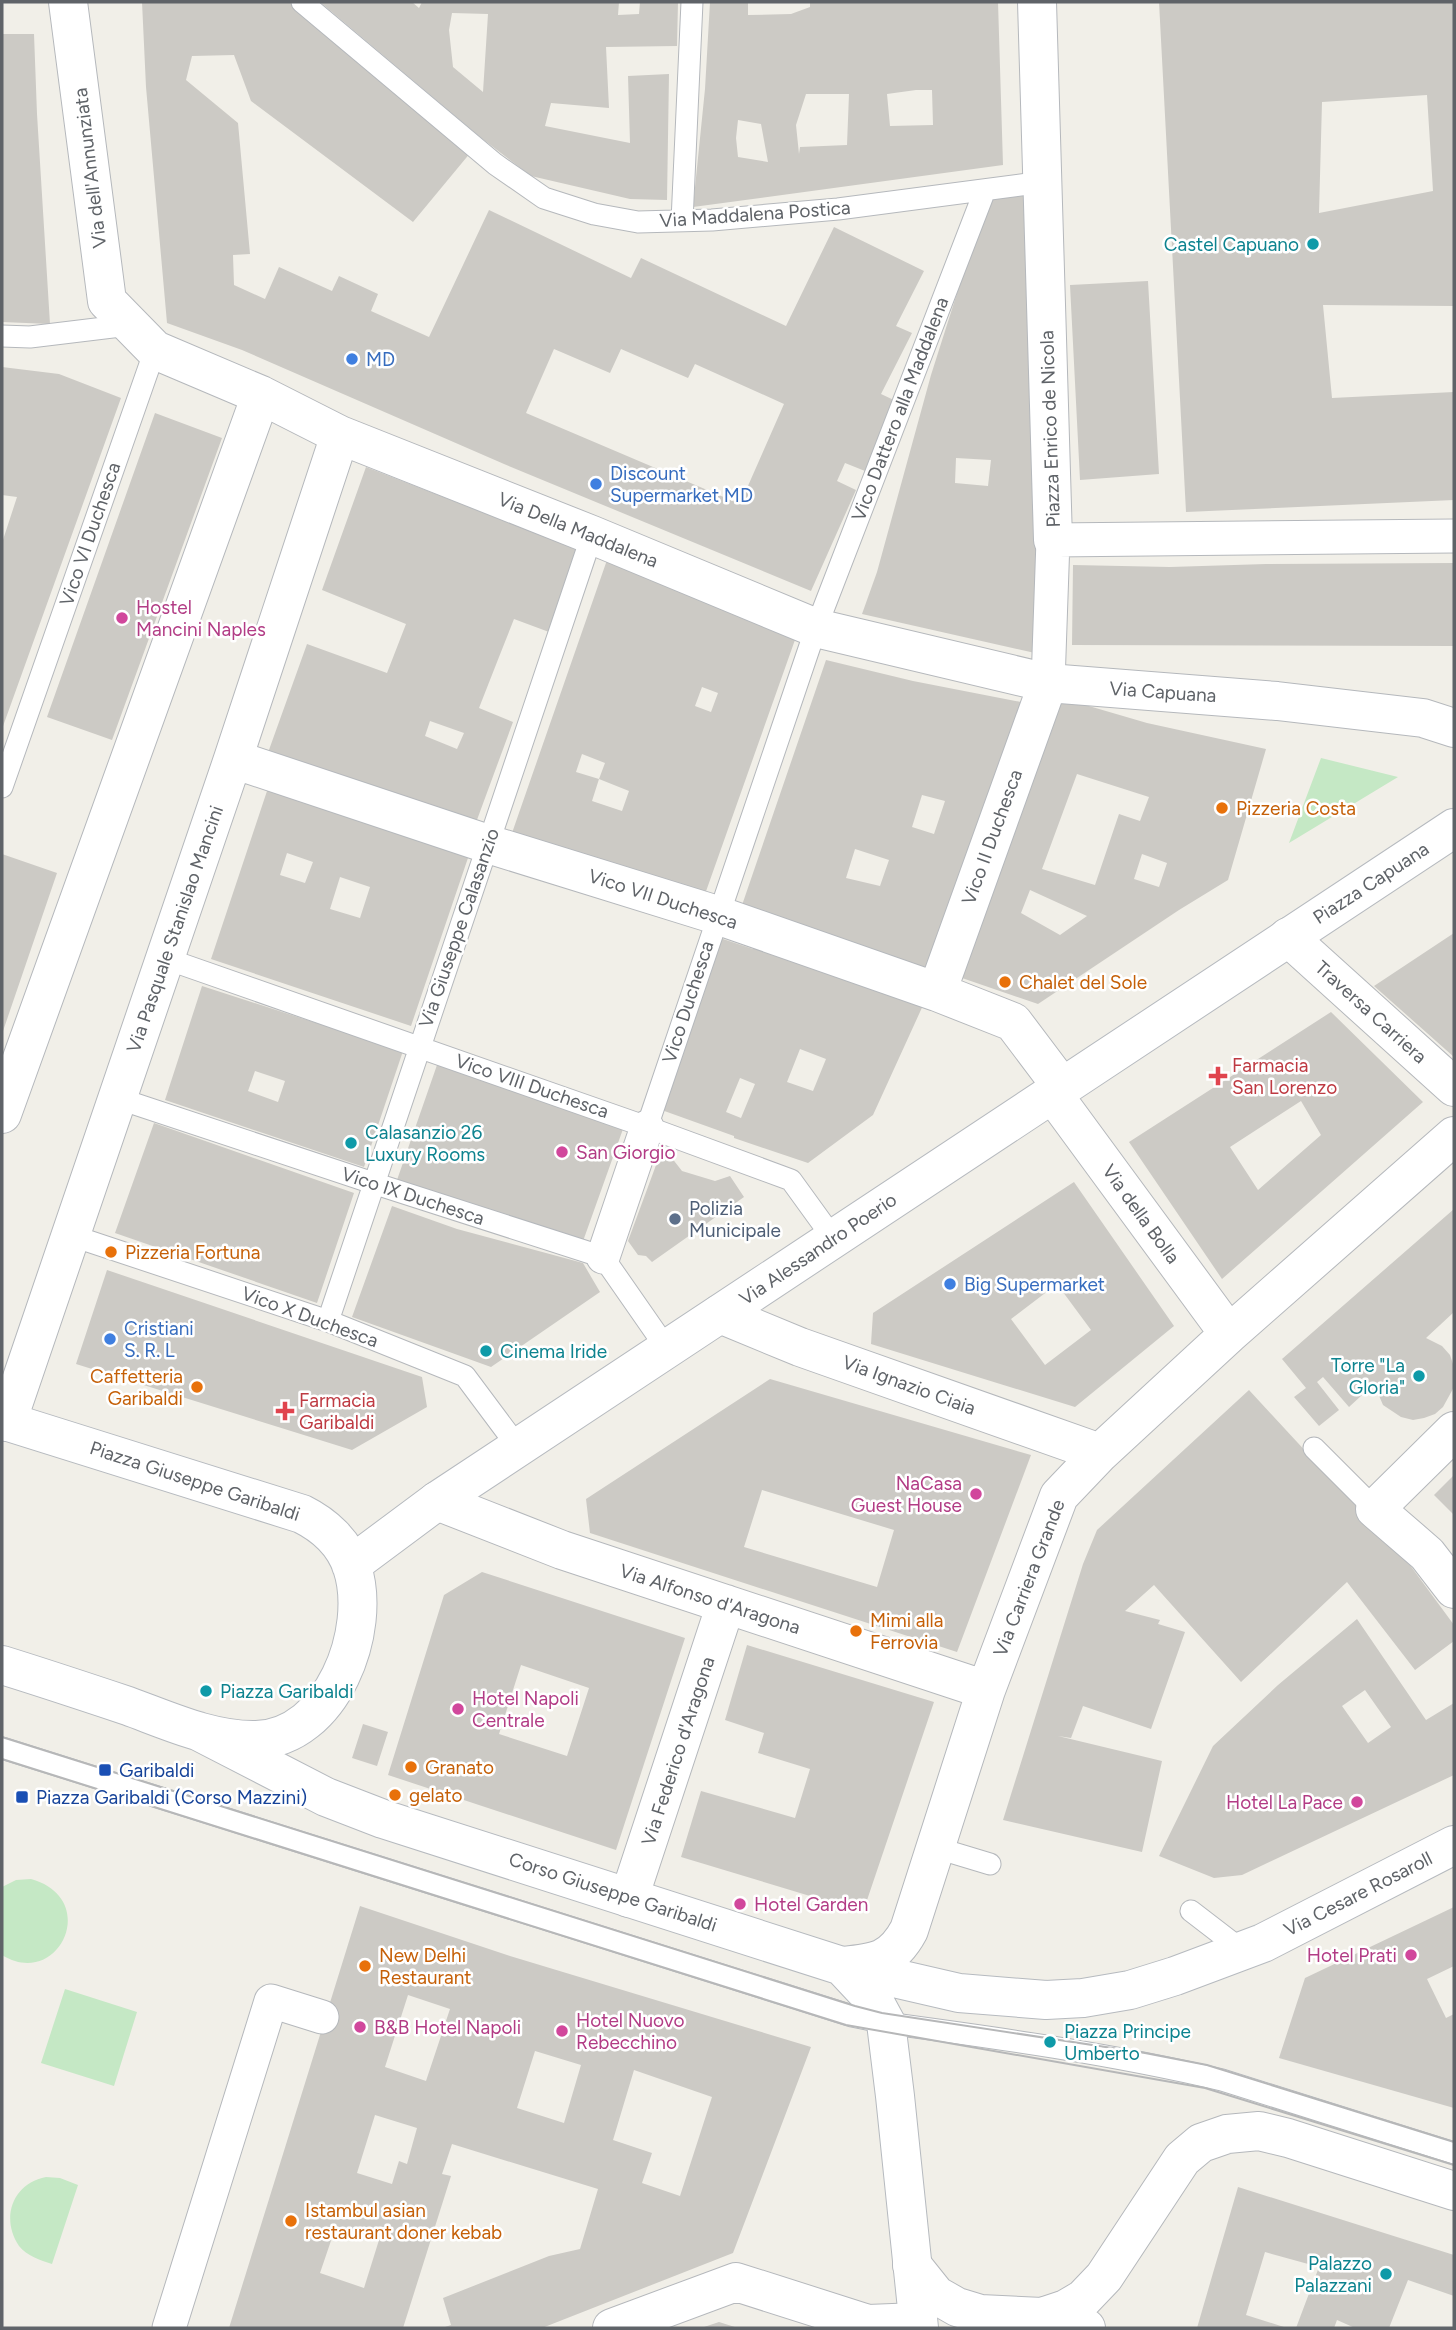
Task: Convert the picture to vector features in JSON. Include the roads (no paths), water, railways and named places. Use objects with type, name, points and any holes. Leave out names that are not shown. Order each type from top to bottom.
[{"type":"street","name":"Via dell'Annunziata","points":[[68,2],[107,301],[142,338]]},
{"type":"street","name":"Piazza Enrico de Nicola","points":[[1037,2],[1053,540],[1454,536]]},
{"type":"street","name":"Via Della Maddalena","points":[[142,338],[340,435],[816,628],[1048,683]]},
{"type":"street","points":[[2,1114],[261,395]]},
{"type":"street","name":"Via Pasquale Stanislao Mancini","points":[[4,1421],[233,759],[340,435]]},
{"type":"street","points":[[1048,683],[1053,540]]},
{"type":"street","name":"Via Capuana","points":[[1048,683],[1277,701],[1423,718],[1454,728]]},
{"type":"street","name":"Vico II Duchesca","points":[[937,992],[1048,683]]},
{"type":"street","name":"Vico VII Duchesca","points":[[233,759],[488,844],[717,915],[937,992],[1013,1022],[1057,1090]]},
{"type":"street","name":"Piazza Capuana","points":[[1287,937],[1454,828]]},
{"type":"street","name":"Traversa Carriera","points":[[1287,937],[1454,1087]]},
{"type":"street","name":"Via Alessandro Poerio","points":[[351,1565],[437,1501],[1287,937]]},
{"type":"street","name":"Via della Bolla","points":[[1057,1090],[1229,1334]]},
{"type":"street","name":"Vico Duchesca","points":[[603,1257],[647,1127]]},
{"type":"street","name":"Via Carriera Grande","points":[[842,1966],[874,1964],[901,1944],[909,1930],[986,1690],[1059,1496],[1100,1453],[1229,1334],[1454,1136]]},
{"type":"street","name":"Via Ignazio Ciaia","points":[[720,1314],[800,1347],[1100,1453]]},
{"type":"street","name":"Piazza Giuseppe Garibaldi","points":[[2,1665],[198,1731],[236,1739],[259,1740],[283,1734],[307,1720],[324,1704],[347,1662],[358,1606],[351,1565],[338,1543],[319,1523],[302,1514],[4,1421]]},
{"type":"street","points":[[1454,1431],[1375,1509],[1427,1554],[1454,1589]]},
{"type":"street","name":"Via Alfonso d'Aragona","points":[[437,1501],[562,1550],[986,1690]]},
{"type":"street","name":"Via Federico d'Aragona","points":[[629,1898],[726,1604]]},
{"type":"street","name":"Piazza Giuseppe Garibaldi","points":[[2,1691],[93,1694]]},
{"type":"street","name":"Corso Giuseppe Garibaldi","points":[[198,1731],[326,1797],[383,1819],[842,1966]]},
{"type":"street","name":"Via Cesare Rosaroll","points":[[1253,1947],[1454,1845]]},
{"type":"street","points":[[842,1966],[959,1993],[1046,2000],[1130,1990],[1253,1947]]},
{"type":"street","points":[[612,2328],[751,2276],[868,2324],[918,2325],[886,2023],[873,1998],[842,1966]]},
{"type":"street","points":[[169,2328],[271,2001],[322,2017]]},
{"type":"street","points":[[1042,2317],[1066,2309],[1083,2299],[1104,2277],[1182,2160],[1201,2143],[1227,2134],[1259,2132],[1288,2138],[1454,2191]]},
{"type":"street","points":[[912,2265],[936,2295],[957,2307],[980,2314],[1042,2317],[1086,2328]]},
{"type":"lane","name":"Via Maddalena Postica","points":[[302,2],[495,164],[544,198],[594,214],[627,220],[682,221],[838,209],[1043,182]]},
{"type":"lane","points":[[682,221],[692,2]]},
{"type":"lane","name":"Vico Dattero alla Maddalena","points":[[816,628],[985,190]]},
{"type":"lane","points":[[2,337],[142,338]]},
{"type":"lane","name":"Vico VI Duchesca","points":[[2,787],[26,719],[142,338]]},
{"type":"lane","name":"Via Giuseppe Calasanzio","points":[[328,1321],[592,535]]},
{"type":"lane","name":"Vico Duchesca","points":[[647,1127],[816,628]]},
{"type":"lane","name":"Vico VIII Duchesca","points":[[164,958],[791,1180],[833,1238]]},
{"type":"lane","name":"Vico IX Duchesca","points":[[117,1098],[373,1184],[603,1257]]},
{"type":"lane","name":"Vico X Duchesca","points":[[70,1235],[328,1321],[465,1376],[518,1447]]},
{"type":"lane","points":[[603,1257],[667,1349]]},
{"type":"lane","points":[[1314,1448],[1375,1509]]},
{"type":"lane","points":[[2,1748],[803,2001],[886,2023],[1131,2061],[1222,2080],[1454,2153]]},
{"type":"lane","points":[[937,1848],[990,1864]]},
{"type":"lane","points":[[1191,1911],[1253,1947]]},
{"type":"tram line","points":[[2,1737],[855,2006],[882,2013],[1207,2065],[1454,2142]]},
{"type":"tram line","points":[[2,1759],[846,2025],[1205,2088],[1454,2165]]},
{"type":"place","name":"Castel Capuano","points":[[1313,244]]},
{"type":"place","name":"MD","points":[[352,359]]},
{"type":"place","name":"Discount Supermarket MD","points":[[596,484]]},
{"type":"place","name":"Hostel Mancini Naples","points":[[122,618]]},
{"type":"place","name":"Pizzeria Costa","points":[[1222,808]]},
{"type":"place","name":"Chalet del Sole","points":[[1005,982]]},
{"type":"place","name":"Farmacia San Lorenzo","points":[[1218,1076]]},
{"type":"place","name":"Calasanzio 26 Luxury Rooms","points":[[351,1143]]},
{"type":"place","name":"San Giorgio","points":[[562,1152]]},
{"type":"place","name":"Polizia Municipale","points":[[675,1219]]},
{"type":"place","name":"Pizzeria Fortuna","points":[[111,1252]]},
{"type":"place","name":"Big Supermarket","points":[[950,1284]]},
{"type":"place","name":"Cristiani S. R. L","points":[[110,1339]]},
{"type":"place","name":"Cinema Iride","points":[[486,1351]]},
{"type":"place","name":"Torre \"La Gloria\"","points":[[1419,1376]]},
{"type":"place","name":"Caffetteria Garibaldi","points":[[197,1387]]},
{"type":"place","name":"Farmacia Garibaldi","points":[[285,1411]]},
{"type":"place","name":"NaCasa Guest House","points":[[976,1494]]},
{"type":"place","name":"Mimi alla Ferrovia","points":[[856,1631]]},
{"type":"place","name":"Piazza Garibaldi","points":[[206,1691]]},
{"type":"place","name":"Hotel Napoli Centrale","points":[[458,1709]]},
{"type":"place","name":"Granato","points":[[411,1767]]},
{"type":"place","name":"Garibaldi","points":[[105,1770]]},
{"type":"place","name":"gelato","points":[[395,1795]]},
{"type":"place","name":"Piazza Garibaldi (Corso Mazzini)","points":[[22,1797]]},
{"type":"place","name":"Hotel La Pace","points":[[1357,1802]]},
{"type":"place","name":"Hotel Garden","points":[[740,1904]]},
{"type":"place","name":"Hotel Prati","points":[[1411,1955]]},
{"type":"place","name":"New Delhi Restaurant","points":[[365,1966]]},
{"type":"place","name":"B&B Hotel Napoli","points":[[360,2027]]},
{"type":"place","name":"Hotel Nuovo Rebecchino","points":[[562,2031]]},
{"type":"place","name":"Piazza Principe Umberto","points":[[1050,2042]]},
{"type":"place","name":"Istambul asian restaurant doner kebab","points":[[291,2221]]},
{"type":"place","name":"Palazzo Palazzani","points":[[1386,2274]]}]
